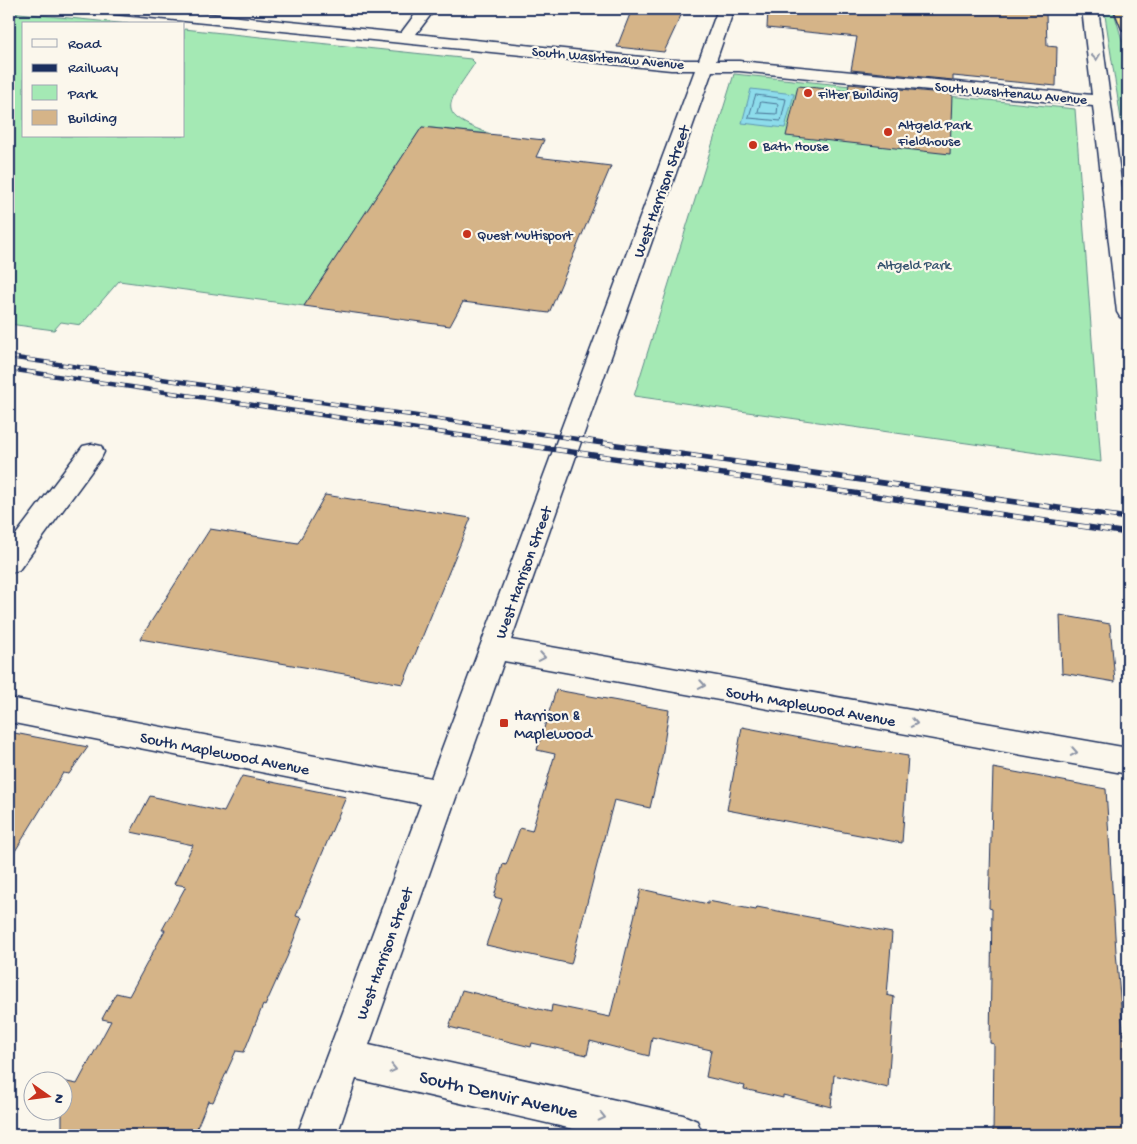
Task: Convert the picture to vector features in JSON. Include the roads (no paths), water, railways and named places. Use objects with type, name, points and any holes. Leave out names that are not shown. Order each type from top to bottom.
[{"type":"highway","points":[[1122,9],[1128,26]]},
{"type":"street","name":"South Washtenaw Avenue","points":[[125,9],[671,65],[706,64],[1101,101]]},
{"type":"street","points":[[405,38],[427,9]]},
{"type":"street","name":"West Harrison Street","points":[[317,1135],[726,9]]},
{"type":"street","points":[[1090,9],[1128,312]]},
{"type":"street","points":[[9,563],[92,452]]},
{"type":"street","name":"South Maplewood Avenue","points":[[494,648],[1128,761]]},
{"type":"street","name":"South Maplewood Avenue","points":[[9,710],[441,794]]},
{"type":"street","name":"South Denvir Avenue","points":[[345,1058],[683,1135]]},
{"type":"water","points":[[751,89],[794,94],[785,128],[742,123]]},
{"type":"railway","points":[[9,357],[591,441]]},
{"type":"railway","points":[[9,369],[499,441]]},
{"type":"railway","points":[[490,440],[1128,533]]},
{"type":"railway","points":[[582,440],[1128,518]]},
{"type":"place","name":"Filter Building","points":[[808,93]]},
{"type":"place","name":"Altgeld Park Fieldhouse","points":[[888,132]]},
{"type":"place","name":"Bath House","points":[[753,145]]},
{"type":"place","name":"Quest Multisport","points":[[467,234]]},
{"type":"place","name":"Harrison & Maplewood","points":[[504,723]]},
{"type":"park label","name":"Altgeld Park","points":[[914,264]]}]
